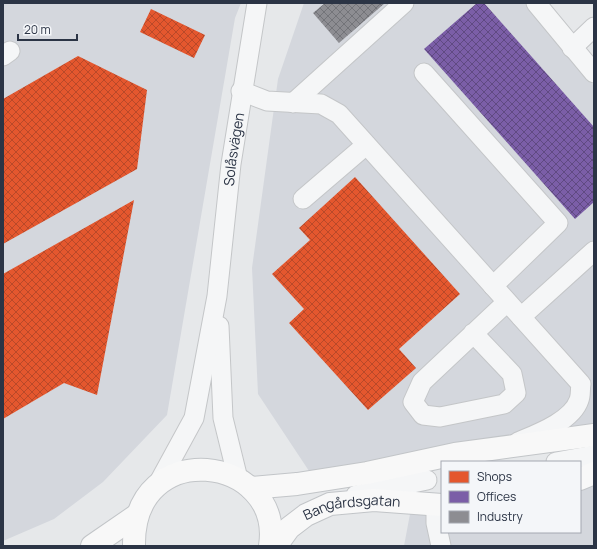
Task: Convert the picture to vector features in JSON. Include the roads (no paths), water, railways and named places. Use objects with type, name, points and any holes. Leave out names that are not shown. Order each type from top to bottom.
[{"type":"main road","name":"Bangårdsgatan","points":[[244,483],[298,484],[368,473],[455,454],[594,435]]},
{"type":"main road","points":[[134,546],[134,530],[137,515],[142,504],[158,484],[176,473],[197,469],[218,470],[244,483],[262,503],[269,520],[271,538],[270,546]]},
{"type":"main road","points":[[581,479],[594,473]]},
{"type":"main road","name":"Bangårdsgatan","points":[[276,546],[289,528],[306,515],[330,504],[374,500],[439,505]]},
{"type":"main road","points":[[92,546],[137,515]]},
{"type":"street","name":"Solåsvägen","points":[[158,484],[194,418],[217,296],[230,164],[257,3]]},
{"type":"street","points":[[293,103],[404,3]]},
{"type":"street","points":[[536,3],[594,73]]},
{"type":"street","points":[[572,48],[594,27]]},
{"type":"street","points":[[424,73],[558,223],[493,286]]},
{"type":"street","points":[[242,91],[267,101],[321,104],[339,114],[581,384],[580,399],[573,412],[567,417],[538,433],[512,445]]},
{"type":"street","points":[[303,199],[366,145]]},
{"type":"street","points":[[520,317],[594,250]]},
{"type":"street","name":"Solåsvägen","points":[[217,296],[223,418],[244,483]]},
{"type":"street","points":[[473,333],[512,374],[516,393],[504,404],[440,417],[424,415],[413,402],[422,382],[473,333],[507,302]]},
{"type":"street","points":[[561,461],[594,455]]},
{"type":"street","name":"Bangårdsgatan","points":[[368,473],[434,479]]},
{"type":"street","points":[[330,504],[341,498],[434,479]]},
{"type":"street","points":[[439,505],[436,522],[441,546]]}]
